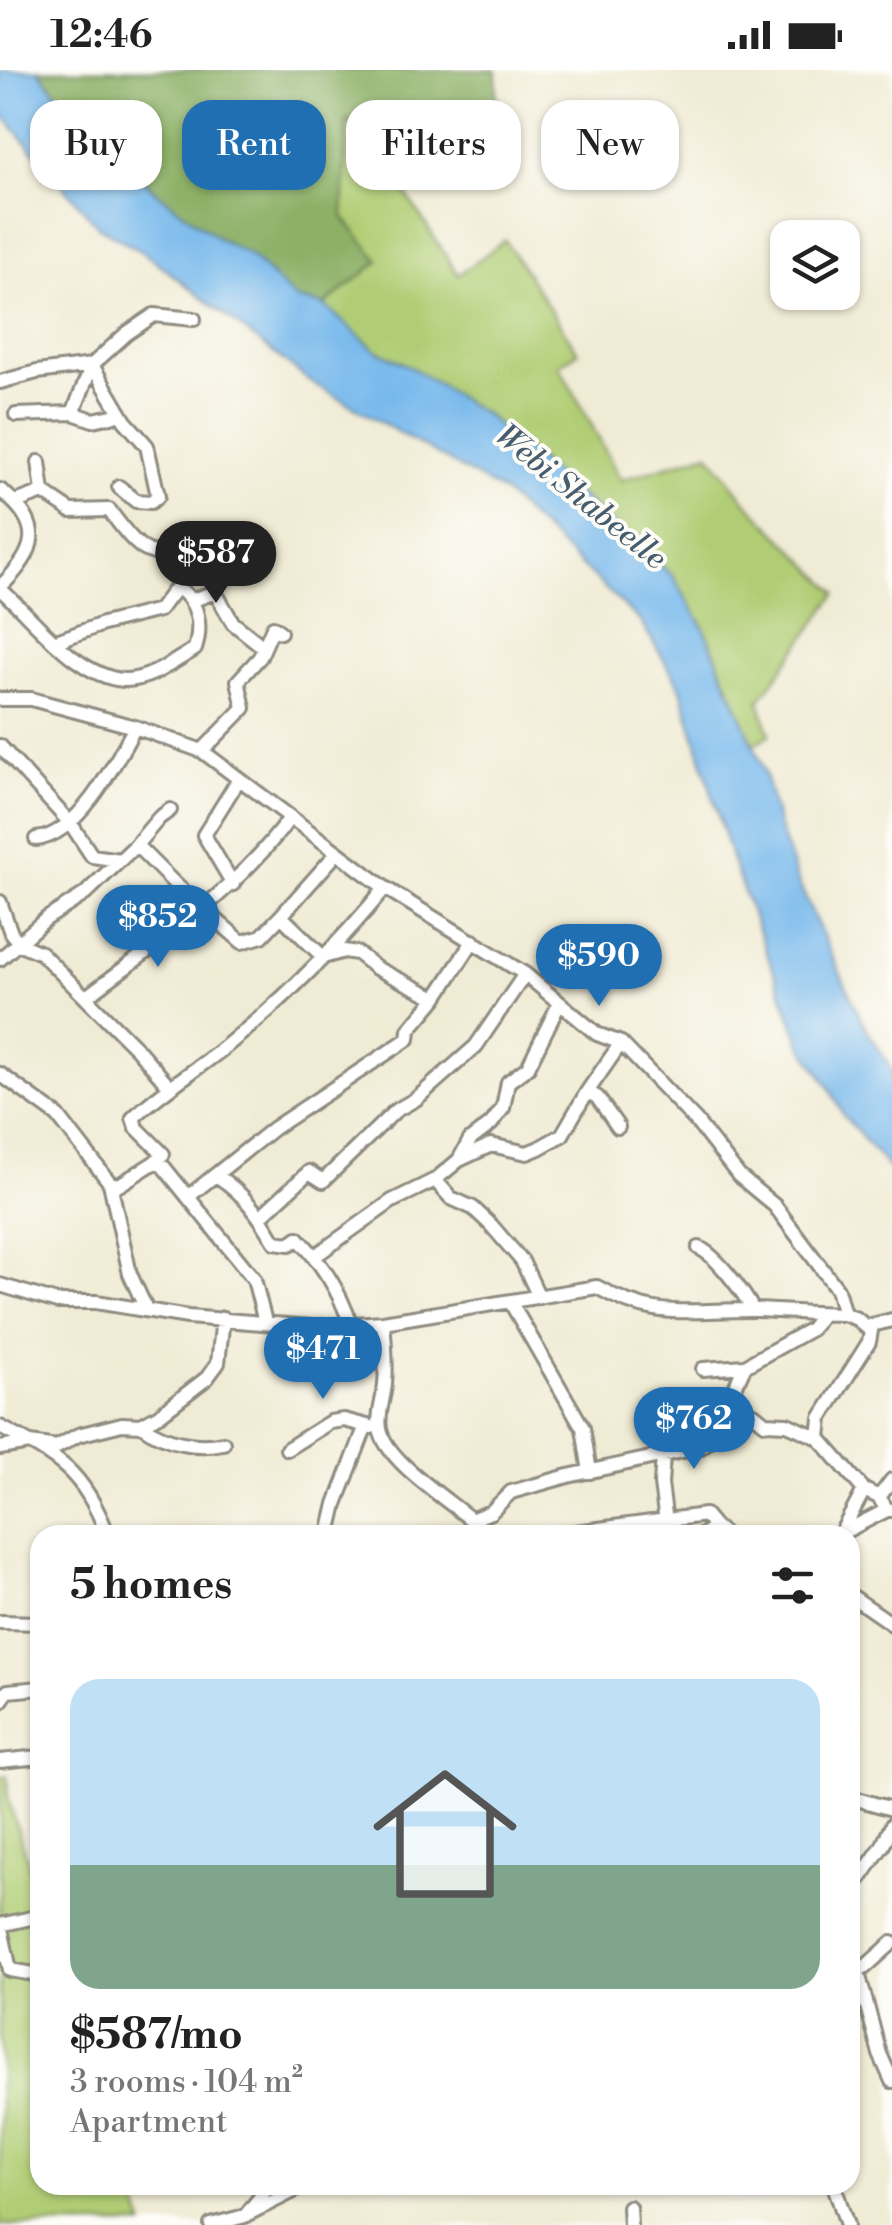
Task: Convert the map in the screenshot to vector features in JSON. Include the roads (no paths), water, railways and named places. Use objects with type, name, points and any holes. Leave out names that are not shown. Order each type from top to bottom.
[{"type":"street","points":[[73,413],[92,365],[126,334],[154,316],[194,319]]},
{"type":"street","points":[[0,382],[37,372],[92,365]]},
{"type":"street","points":[[92,365],[121,414],[147,446],[158,496],[151,502],[136,501],[120,487]]},
{"type":"street","points":[[16,415],[73,413],[93,420],[121,414]]},
{"type":"street","points":[[40,462],[43,492]]},
{"type":"street","points":[[0,490],[16,502],[32,534],[32,544],[28,557],[0,588],[54,642],[96,672],[126,680],[195,649],[200,632],[193,600],[181,582],[176,559],[147,550],[109,510],[71,511],[43,492]]},
{"type":"street","points":[[16,502],[43,492]]},
{"type":"street","points":[[54,642],[159,610],[181,582],[200,568]]},
{"type":"street","points":[[193,600],[215,592],[234,622],[262,646]]},
{"type":"street","points":[[202,751],[244,708],[238,682],[260,658],[262,646],[274,628],[280,632]]},
{"type":"street","points":[[0,699],[31,700],[135,727],[202,751],[385,888],[525,974],[596,1034],[621,1043],[685,1109],[739,1176],[776,1206],[837,1289],[844,1314]]},
{"type":"street","points":[[36,839],[71,824],[135,727]]},
{"type":"street","points":[[0,746],[71,824],[92,856],[120,860]]},
{"type":"street","points":[[233,884],[204,834],[240,779]]},
{"type":"street","points":[[0,959],[46,920],[86,894],[170,810]]},
{"type":"street","points":[[86,997],[233,884],[266,850],[289,818]]},
{"type":"street","points":[[136,844],[242,942],[262,936],[336,853]]},
{"type":"street","points":[[110,1183],[119,1186],[163,1154],[133,1118],[223,1049],[348,934],[385,888]]},
{"type":"street","points":[[0,902],[11,934],[20,944],[41,953],[170,1088]]},
{"type":"street","points":[[281,916],[323,957]]},
{"type":"street","points":[[190,1196],[274,1128],[408,1039],[409,1030],[436,998],[473,941]]},
{"type":"street","points":[[323,957],[344,951],[357,954],[436,998]]},
{"type":"street","points":[[260,1217],[310,1172],[323,1181],[395,1111],[450,1072],[476,1046],[525,974]]},
{"type":"street","points":[[458,1160],[470,1140],[502,1108],[508,1082],[528,1067],[559,1004]]},
{"type":"street","points":[[315,1256],[384,1207],[435,1180],[458,1160],[491,1145],[527,1152],[562,1135],[621,1043]]},
{"type":"street","points":[[0,1074],[58,1116],[110,1183],[130,1274],[146,1309]]},
{"type":"street","points":[[587,1092],[597,1098],[618,1127]]},
{"type":"street","points":[[155,1162],[190,1196],[202,1218],[220,1234],[254,1280],[265,1322]]},
{"type":"street","points":[[217,1176],[237,1188],[274,1242],[290,1244],[298,1238],[315,1256],[339,1289],[351,1325]]},
{"type":"street","points":[[435,1180],[451,1198],[473,1208],[491,1225],[522,1261],[539,1297]]},
{"type":"street","points":[[699,1248],[708,1252],[744,1292],[753,1310]]},
{"type":"street","points":[[0,1285],[41,1300],[96,1302],[188,1317],[312,1328],[383,1322],[597,1287],[627,1304],[655,1310],[844,1314],[871,1331]]},
{"type":"street","points":[[511,1303],[583,1428],[590,1472]]},
{"type":"street","points":[[703,1369],[745,1366],[812,1329],[822,1314]]},
{"type":"street","points":[[141,1426],[207,1378],[218,1362],[224,1318]]},
{"type":"street","points":[[819,1438],[821,1418],[870,1342],[868,1326],[892,1320]]},
{"type":"street","points":[[331,1525],[336,1504],[372,1427],[385,1384],[383,1322]]},
{"type":"street","points":[[473,1519],[490,1512],[511,1492],[702,1447],[717,1437],[728,1414],[733,1386],[745,1366]]},
{"type":"street","points":[[754,1414],[765,1423],[788,1424],[819,1438],[864,1490],[886,1506]]},
{"type":"street","points":[[287,1449],[330,1422],[344,1420],[372,1427],[392,1456],[479,1525]]},
{"type":"street","points":[[0,1448],[30,1442],[57,1447],[78,1435],[122,1424],[141,1426],[157,1436],[181,1442],[208,1446],[223,1443]]},
{"type":"street","points":[[0,1426],[74,1472],[93,1499],[104,1525]]},
{"type":"street","points":[[663,1456],[661,1484],[666,1522]]},
{"type":"street","points":[[855,1525],[886,1506],[892,1480]]},
{"type":"street","points":[[846,1525],[864,1490]]},
{"type":"street","points":[[640,1525],[705,1514],[715,1525]]},
{"type":"street","points":[[860,1602],[892,1624]]},
{"type":"street","points":[[0,1622],[30,1623]]},
{"type":"street","points":[[3,1694],[30,1690]]},
{"type":"street","points":[[0,1761],[30,1759]]},
{"type":"street","points":[[860,1800],[892,1808]]},
{"type":"street","points":[[860,1878],[892,1825]]},
{"type":"street","points":[[30,1918],[0,1924],[10,1970],[30,1973]]},
{"type":"street","points":[[860,1968],[892,1943]]},
{"type":"street","points":[[860,1993],[890,2074]]},
{"type":"street","points":[[890,2074],[892,2052]]},
{"type":"street","points":[[245,2216],[262,2195]]},
{"type":"street","points":[[212,2225],[245,2216],[286,2195]]},
{"type":"street","points":[[837,2195],[847,2225]]},
{"type":"street","points":[[629,2207],[630,2225]]},
{"type":"water","points":[[0,70],[38,70],[63,100],[30,100],[30,147],[0,112]]},
{"type":"water","name":"Webi Shabeelle","points":[[67,190],[154,190],[219,239],[248,254],[297,300],[324,305],[374,349],[411,367],[487,416],[673,576],[704,628],[764,770],[799,884],[863,1023],[892,1070],[892,1172],[843,1115],[801,1044],[731,858],[680,686],[641,622],[504,493],[311,382],[150,257],[98,226]]}]
